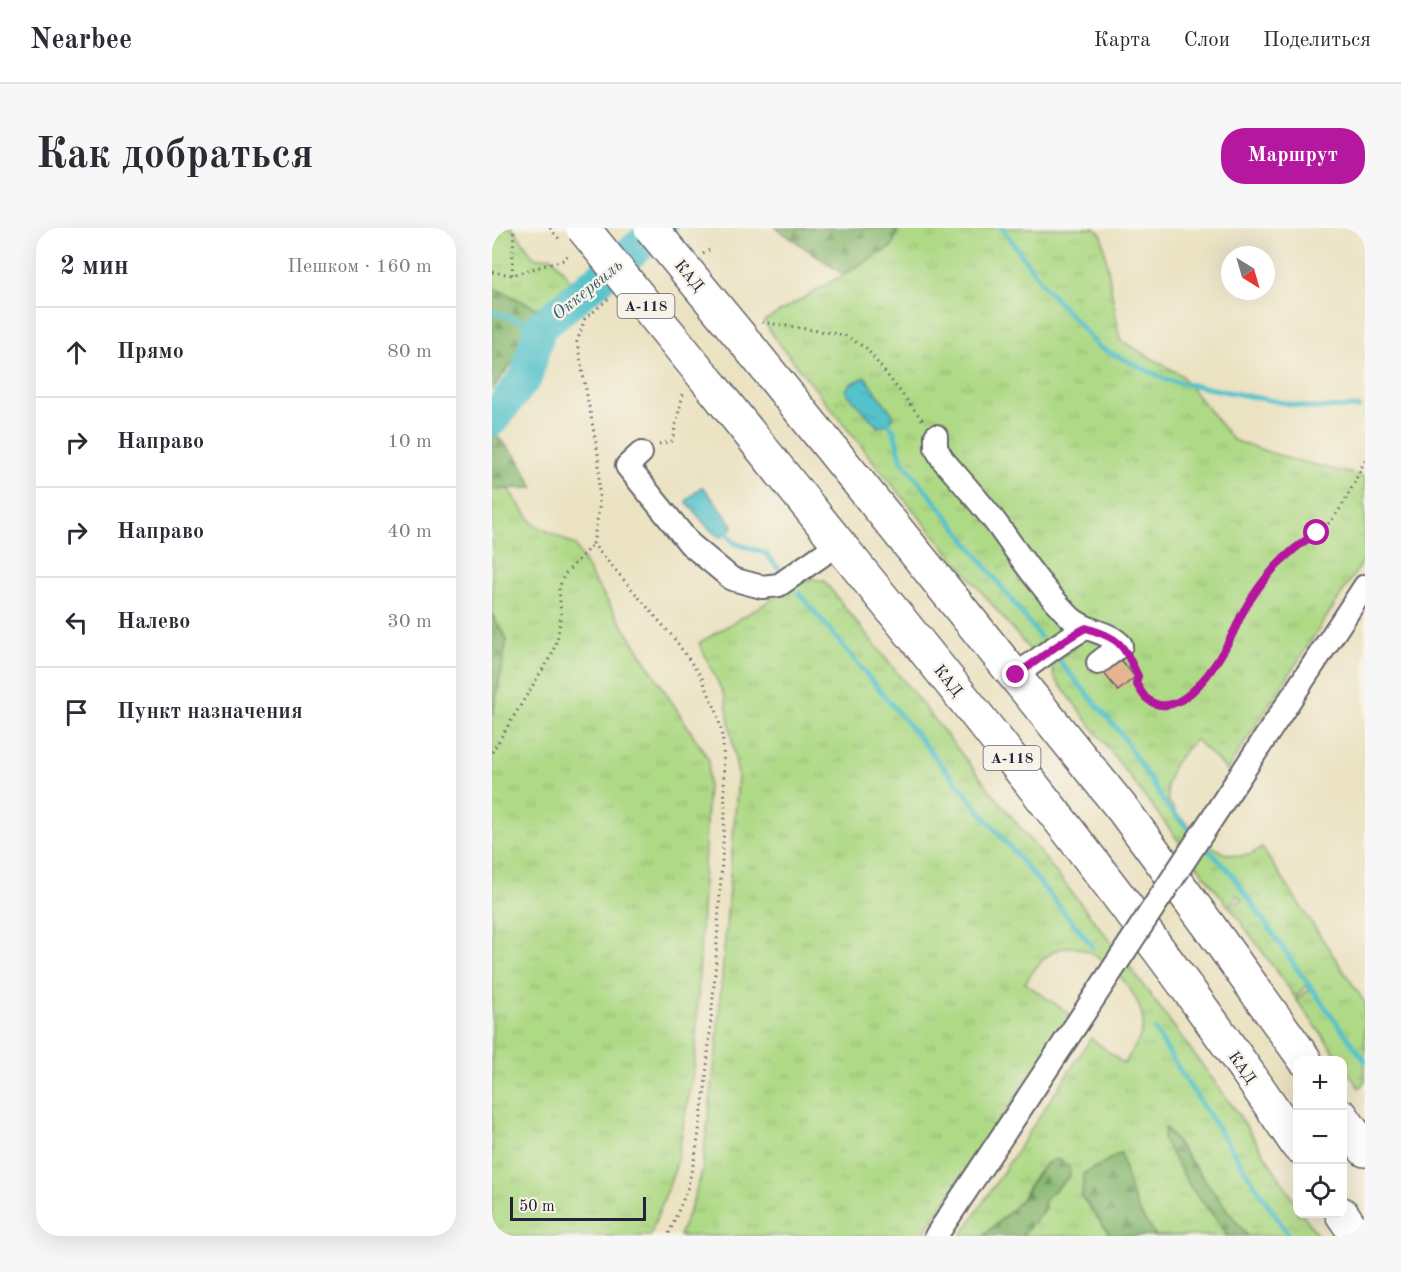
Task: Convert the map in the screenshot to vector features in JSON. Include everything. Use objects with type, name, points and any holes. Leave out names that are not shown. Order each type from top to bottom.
[{"type":"highway","name":"КАД","points":[[651,228],[758,338],[885,517],[1016,675],[1138,830],[1302,1056]]},
{"type":"highway","name":"КАД","points":[[580,238],[696,389],[838,544],[1078,841],[1164,955],[1293,1139]]},
{"type":"highway","points":[[1347,1123],[1365,1150]]},
{"type":"highway","points":[[1345,1218],[1357,1236]]},
{"type":"street","points":[[936,436],[936,448],[943,460],[998,525],[1048,594],[1072,619],[1086,628],[1104,632],[1121,645],[1098,663]]},
{"type":"street","points":[[641,453],[627,466],[690,544],[732,579],[762,587],[779,585],[838,544]]},
{"type":"street","points":[[936,1236],[1365,586]]},
{"type":"street","points":[[1016,675],[1043,658],[1068,637],[1086,628]]},
{"type":"path","points":[[512,275],[514,228]]},
{"type":"path","points":[[492,272],[512,275],[562,260],[580,238]]},
{"type":"path","points":[[699,257],[709,250]]},
{"type":"path","points":[[492,752],[552,654],[558,636],[561,614],[559,588],[564,575],[593,544],[599,509],[599,459],[577,342],[585,319],[605,300],[615,296]]},
{"type":"path","points":[[758,338],[844,335],[866,348],[909,405],[936,436]]},
{"type":"path","points":[[672,441],[696,389]]},
{"type":"path","points":[[1121,645],[1138,676],[1136,683],[1146,698],[1158,705],[1182,701],[1208,676],[1234,633],[1242,613],[1280,560],[1317,533],[1334,517],[1365,460]]},
{"type":"path","points":[[593,544],[673,637],[702,678],[718,715],[723,741],[724,811],[715,974],[705,1089],[696,1152],[689,1181],[668,1236]]},
{"type":"green space","points":[[492,228],[513,228],[534,258],[552,257],[578,290],[536,308],[492,287]]},
{"type":"green space","points":[[776,228],[899,228],[892,247],[843,274]]},
{"type":"green space","points":[[899,228],[1095,228],[1102,235],[1120,340],[1181,375],[1233,440],[1287,458],[1365,477],[1365,558],[1227,770],[1195,739],[1174,764],[1167,785],[1168,801],[1178,815],[1209,845],[1224,853],[1237,856],[1250,855],[1262,848],[1365,1003],[1365,1081],[1359,1088],[1347,1070],[1347,1056],[1337,1056],[1296,999],[1310,990],[1306,986],[1295,997],[1230,907],[1242,900],[1238,895],[1228,906],[1054,677],[1052,665],[1075,647],[1034,655],[881,471],[774,337],[764,321],[891,247]]},
{"type":"green space","points":[[492,287],[536,308],[525,347],[492,389]]},
{"type":"green space","points":[[492,431],[517,457],[534,488],[492,489]]},
{"type":"green space","points":[[492,489],[508,489],[533,524],[575,545],[595,582],[709,760],[695,1061],[676,1166],[650,1236],[492,1236],[492,719],[507,640],[492,615]]},
{"type":"green space","points":[[808,578],[824,581],[1112,943],[1239,1115],[1293,1199],[1293,1218],[1306,1218],[1318,1236],[1247,1236],[1166,1128],[1163,1140],[1228,1236],[1156,1236],[1137,1207],[1121,1154],[1082,1197],[1111,1236],[1022,1236],[1045,1208],[1044,1200],[1070,1176],[1048,1162],[1036,1174],[1019,1203],[983,1236],[961,1236],[1091,1038],[1124,1064],[1141,1033],[1143,1022],[1140,1009],[1124,981],[1098,957],[1084,950],[1070,947],[1057,950],[1047,956],[1025,983],[1071,1015],[922,1236],[679,1236],[702,1172],[716,1052],[738,776],[725,697],[699,643]]},
{"type":"green space","points":[[492,615],[507,640],[492,719]]},
{"type":"green space","points":[[1165,1128],[1247,1236],[1228,1236],[1191,1188],[1163,1139]]},
{"type":"green space","points":[[1121,1153],[1137,1207],[1156,1236],[1111,1236],[1082,1197],[1083,1174]]},
{"type":"green space","points":[[1056,1159],[1069,1167],[1070,1176],[1044,1200],[1045,1208],[1022,1236],[983,1236],[1017,1204],[1043,1167]]},
{"type":"water","points":[[865,377],[894,416],[883,426],[878,427],[845,391],[850,384]]},
{"type":"water","points":[[701,487],[733,525],[731,530],[721,537],[708,528],[687,503],[687,500]]},
{"type":"building","points":[[1117,655],[1135,677],[1118,691],[1100,668]]},
{"type":"waterway","name":"Оккервиль","points":[[492,420],[526,377],[540,327],[661,228]]},
{"type":"waterway","points":[[1002,228],[1044,286],[1099,347],[1167,380],[1310,408],[1359,407]]},
{"type":"waterway","points":[[492,312],[540,327]]},
{"type":"waterway","points":[[888,423],[894,431],[902,461],[1040,637]]},
{"type":"waterway","points":[[727,534],[734,543],[765,553],[778,568]]},
{"type":"waterway","points":[[799,593],[1093,947]]},
{"type":"waterway","points":[[1060,662],[1119,731],[1168,808],[1195,835]]},
{"type":"waterway","points":[[1203,844],[1231,873],[1295,966],[1365,1061]]},
{"type":"waterway","points":[[1155,1030],[1289,1236]]},
{"type":"route","points":[[1016,675],[1043,658],[1068,637],[1086,628],[1104,632],[1121,645],[1138,676],[1136,683],[1146,698],[1158,705],[1182,701],[1208,676],[1234,633],[1242,613],[1280,560],[1317,533]]}]
